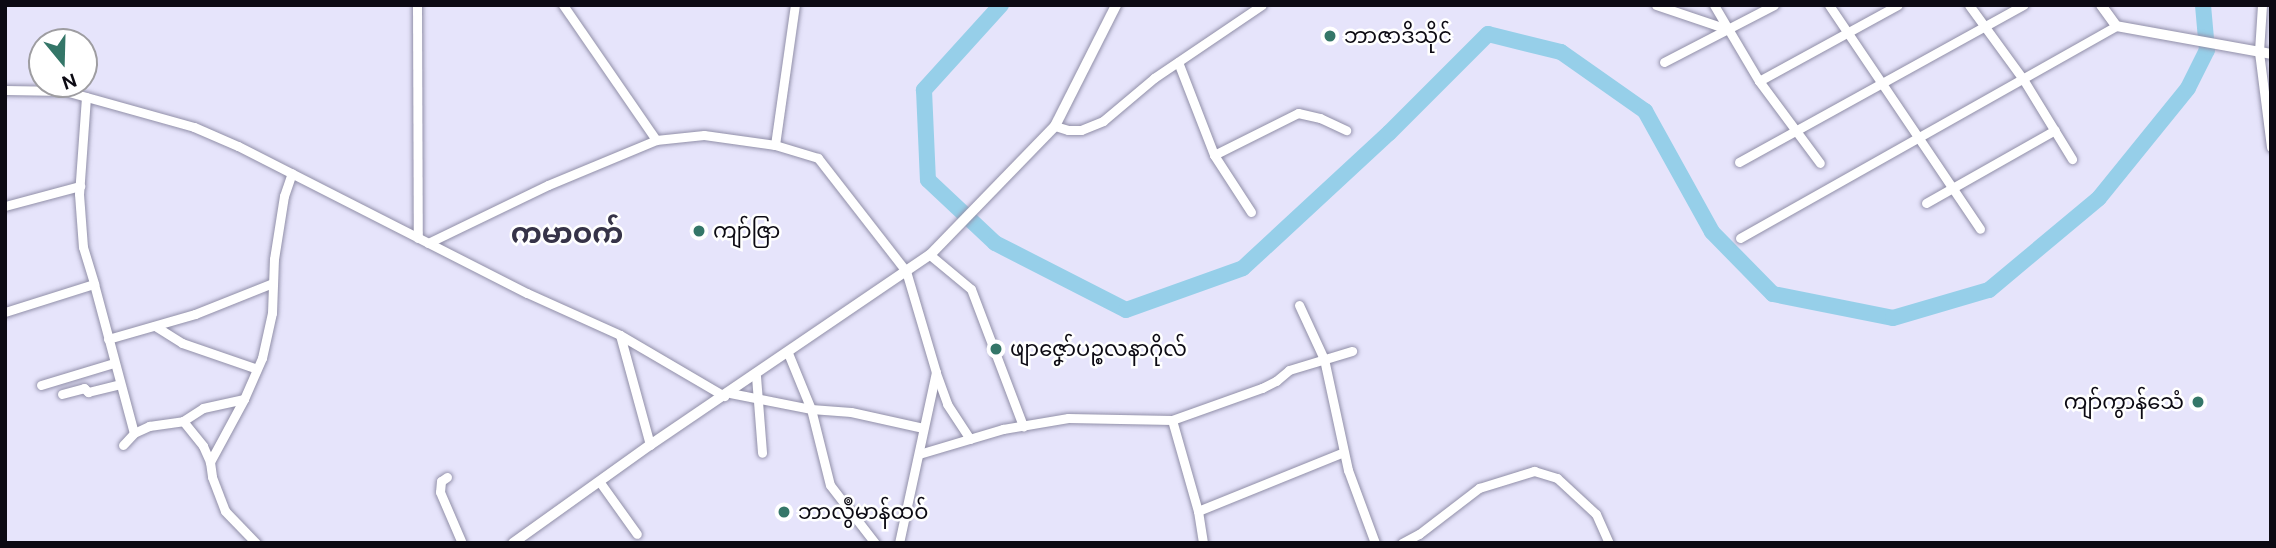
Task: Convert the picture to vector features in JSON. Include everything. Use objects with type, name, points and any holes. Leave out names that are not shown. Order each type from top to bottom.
[{"type":"street","points":[[417,5],[418,238]]},
{"type":"street","points":[[563,5],[656,140]]},
{"type":"street","points":[[775,145],[795,5]]},
{"type":"street","points":[[513,543],[650,445],[930,256],[1055,126],[1116,5]]},
{"type":"street","points":[[1055,126],[1081,130],[1102,121],[1178,62],[1262,5]]},
{"type":"street","points":[[1656,5],[1727,29]]},
{"type":"street","points":[[1714,5],[1759,81],[1820,163]]},
{"type":"street","points":[[1664,62],[1774,5]]},
{"type":"street","points":[[1829,5],[1980,229]]},
{"type":"street","points":[[1759,81],[1898,5]]},
{"type":"street","points":[[1969,5],[2022,79],[2072,159]]},
{"type":"street","points":[[1739,162],[1794,130],[1824,117],[1942,48],[1986,28],[2023,5]]},
{"type":"street","points":[[2101,5],[2116,26]]},
{"type":"street","points":[[2262,5],[2260,30],[2265,53],[2271,147]]},
{"type":"street","points":[[1740,238],[2116,26],[2265,53]]},
{"type":"street","points":[[2260,30],[2271,30]]},
{"type":"street","points":[[1178,62],[1214,155],[1251,212]]},
{"type":"street","points":[[5,90],[28,90]]},
{"type":"street","points":[[86,98],[80,186],[83,247],[134,433]]},
{"type":"street","points":[[90,98],[194,127],[292,173],[527,293],[620,335],[727,395],[811,409],[850,412],[923,428]]},
{"type":"street","points":[[1214,155],[1298,113],[1320,118],[1346,130]]},
{"type":"street","points":[[1926,203],[2054,130]]},
{"type":"street","points":[[428,243],[548,185],[656,140],[704,135],[775,145],[818,158],[906,271],[947,404],[970,439]]},
{"type":"street","points":[[210,462],[257,369],[272,313],[282,209],[292,173]]},
{"type":"street","points":[[5,206],[80,186]]},
{"type":"street","points":[[930,256],[971,289],[1023,426]]},
{"type":"street","points":[[108,339],[195,314],[273,283]]},
{"type":"street","points":[[5,312],[94,284]]},
{"type":"street","points":[[1299,304],[1324,359],[1344,452],[1361,509],[1375,543]]},
{"type":"street","points":[[155,326],[182,343],[257,369]]},
{"type":"street","points":[[620,335],[650,445]]},
{"type":"street","points":[[919,454],[1023,426],[1068,418],[1172,420],[1226,403],[1276,382],[1289,370],[1352,351]]},
{"type":"street","points":[[788,353],[811,409],[830,485],[875,543]]},
{"type":"street","points":[[41,385],[114,363]]},
{"type":"street","points":[[899,543],[936,372]]},
{"type":"street","points":[[755,376],[762,453]]},
{"type":"street","points":[[62,394],[84,388],[88,392],[120,384]]},
{"type":"street","points":[[123,445],[134,433],[162,422],[183,421],[203,408],[244,399]]},
{"type":"street","points":[[1172,420],[1198,512],[1203,543]]},
{"type":"street","points":[[183,421],[203,446],[225,511],[256,543]]},
{"type":"street","points":[[1198,512],[1344,452]]},
{"type":"street","points":[[1402,543],[1419,534],[1479,488],[1534,471],[1557,478],[1596,514],[1609,543]]},
{"type":"street","points":[[447,477],[442,481],[440,492],[462,543]]},
{"type":"street","points":[[599,481],[637,534]]},
{"type":"waterway","points":[[1001,5],[924,90],[928,180],[995,243],[1126,310],[1243,268],[1389,133],[1488,34],[1561,52],[1645,111],[1712,232],[1773,294],[1893,318],[1989,290],[2099,198],[2188,88],[2207,50],[2203,5]]},
{"type":"place","name":"ဘာဇာဒိသိုင်","points":[[1330,36]]},
{"type":"place","name":"ကျာ်ဇြာ","points":[[699,231]]},
{"type":"place","name":"ဖျာဇၞော်ပဉ္စလနာဂိုလ်","points":[[996,349]]},
{"type":"place","name":"ကျာ်ကွာန်သေံ","points":[[2198,402]]},
{"type":"place","name":"ဘာလွဳမာန်ထဝ်","points":[[784,512]]},
{"type":"district","name":"ကမာဝက်","points":[[567,234]]}]
